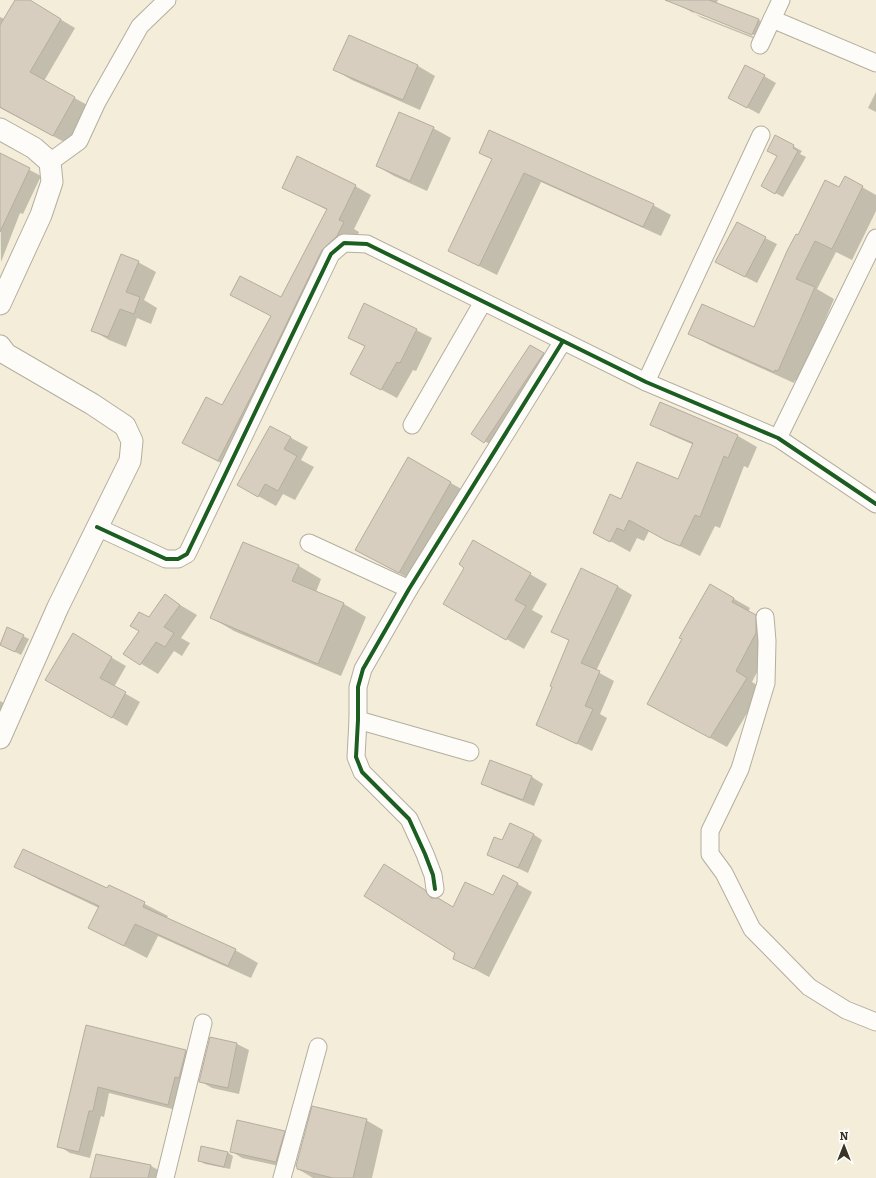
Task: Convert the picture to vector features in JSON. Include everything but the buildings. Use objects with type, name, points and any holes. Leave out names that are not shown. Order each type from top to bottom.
[{"type":"street","points":[[50,162],[79,141],[97,102],[140,26],[166,0]]},
{"type":"street","points":[[760,45],[781,0]]},
{"type":"street","points":[[772,19],[876,63]]},
{"type":"street","points":[[0,129],[34,148],[50,162],[52,182],[41,215],[0,304]]},
{"type":"street","points":[[646,382],[762,135]]},
{"type":"street","points":[[778,438],[876,238]]},
{"type":"street","points":[[97,527],[166,559],[178,558],[187,554],[331,254],[344,244],[367,244],[646,382],[778,438],[876,504]]},
{"type":"street","points":[[412,425],[484,302]]},
{"type":"street","points":[[435,889],[433,875],[409,819],[362,772],[356,757],[358,687],[363,669],[408,589],[563,341]]},
{"type":"street","points":[[0,346],[6,354],[92,404],[125,426],[132,441],[130,461],[58,607],[0,738]]},
{"type":"street","points":[[309,543],[408,589]]},
{"type":"street","points":[[765,617],[767,641],[766,683],[740,769],[710,831],[710,854],[724,873],[752,930],[809,987],[846,1010],[876,1022]]},
{"type":"street","points":[[358,720],[470,752]]},
{"type":"street","points":[[165,1178],[203,1023]]},
{"type":"street","points":[[282,1178],[318,1047]]},
{"type":"cycle path","points":[[97,527],[166,559],[178,559],[187,554],[331,254],[344,243],[367,244],[646,382],[778,438],[876,504]]},
{"type":"cycle path","points":[[435,889],[433,875],[409,819],[362,772],[356,757],[358,687],[363,669],[409,589],[563,341]]}]
